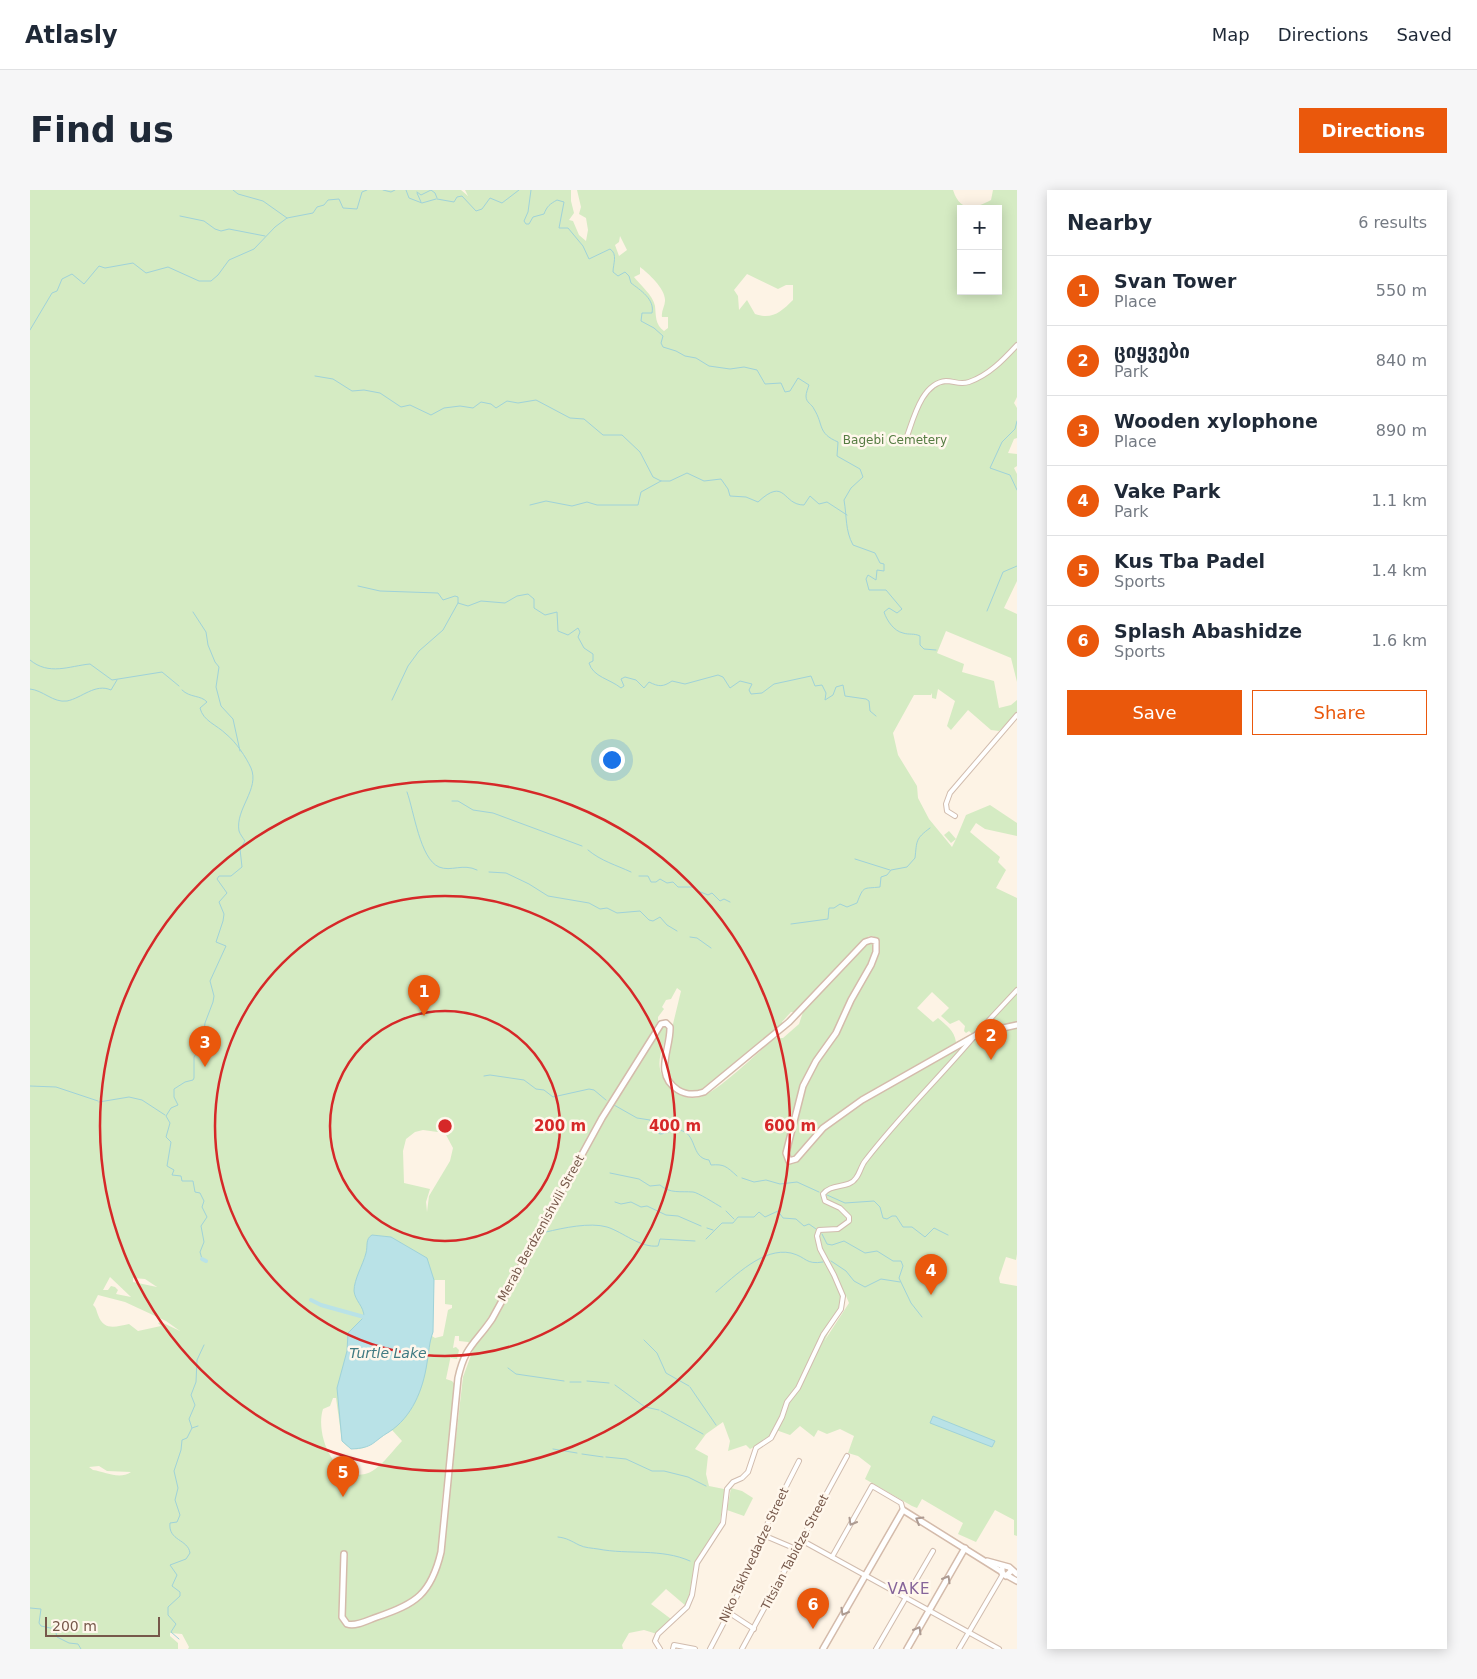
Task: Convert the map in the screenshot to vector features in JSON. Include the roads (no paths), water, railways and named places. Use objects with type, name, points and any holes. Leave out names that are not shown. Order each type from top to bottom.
[{"type":"street","points":[[906,439],[921,399],[936,385],[944,381],[962,384],[980,377],[1006,357],[1017,344]]},
{"type":"street","points":[[955,816],[947,811],[946,804],[950,793],[1017,715]]},
{"type":"street","name":"Merab Berdzenishvili Street","points":[[344,1554],[342,1617],[347,1624],[359,1623],[408,1606],[426,1590],[435,1573],[442,1547],[458,1378],[466,1353],[492,1319],[602,1118],[661,1024],[666,1023],[670,1027],[664,1060],[668,1079],[683,1092],[700,1094],[715,1085],[789,1022],[864,942],[872,940],[876,942],[876,952],[871,965],[851,1000],[836,1034],[816,1061],[803,1086],[786,1153],[790,1162],[796,1159],[813,1137],[845,1111],[975,1035],[985,1031],[1017,1025]]},
{"type":"street","points":[[660,1649],[655,1641],[658,1634],[687,1607],[692,1595],[697,1562],[723,1523],[727,1489],[748,1472],[756,1448],[766,1443],[776,1430],[787,1402],[798,1388],[824,1334],[843,1303],[838,1282],[820,1249],[817,1236],[819,1230],[843,1227],[849,1221],[849,1217],[840,1208],[825,1201],[822,1194],[829,1189],[856,1179],[862,1165],[888,1133],[1017,990]]},
{"type":"street","name":"Titsian Tabidze Street","points":[[742,1649],[847,1456]]},
{"type":"street","name":"Niko Tskhvedadze Street","points":[[710,1649],[799,1461]]},
{"type":"street","points":[[832,1557],[872,1486],[901,1503],[903,1510],[1005,1572],[1017,1582]]},
{"type":"street","points":[[823,1649],[903,1510]]},
{"type":"street","points":[[763,1535],[796,1549]]},
{"type":"street","points":[[801,1540],[999,1649]]},
{"type":"street","points":[[906,1649],[964,1548]]},
{"type":"street","points":[[876,1649],[933,1551]]},
{"type":"street","points":[[1005,1572],[1017,1574]]},
{"type":"street","points":[[959,1649],[1005,1572]]},
{"type":"street","points":[[728,1612],[754,1629]]},
{"type":"street","points":[[673,1649],[674,1645],[678,1644],[695,1649]]},
{"type":"water","name":"Turtle Lake","points":[[372,1235],[391,1237],[427,1258],[434,1280],[433,1332],[423,1383],[410,1411],[397,1426],[372,1444],[351,1449],[342,1441],[337,1388],[347,1351],[348,1333],[364,1317],[363,1310],[355,1295],[354,1286],[366,1253],[368,1241]]},
{"type":"water","points":[[933,1416],[995,1441],[992,1447],[930,1423]]},
{"type":"waterway","points":[[233,190],[238,194],[263,201],[287,218]]},
{"type":"waterway","points":[[30,330],[52,293],[57,291],[62,279],[72,274],[84,284],[99,266],[105,268],[133,263],[146,273],[168,267],[199,281],[211,281],[229,260],[254,249],[275,227],[287,218],[313,213],[317,207],[324,205],[328,200],[339,199],[343,208],[357,209],[362,192],[367,190]]},
{"type":"waterway","points":[[383,190],[391,192],[395,190]]},
{"type":"waterway","points":[[406,190],[409,198],[422,203],[436,199]]},
{"type":"waterway","points":[[417,192],[421,195],[431,190],[437,198]]},
{"type":"waterway","points":[[437,199],[454,202],[457,197],[462,196],[476,211],[482,209],[490,198],[502,203],[519,190]]},
{"type":"waterway","points":[[531,190],[528,212],[524,221],[526,224],[529,224],[533,217],[544,214],[546,209],[557,200],[564,202],[559,228],[568,228],[583,246],[589,259],[610,249],[612,251],[614,254],[613,272],[618,276],[625,272],[629,276],[631,283],[649,299],[652,313],[642,313],[641,321],[654,328],[663,336],[661,343],[663,347],[685,356],[696,358],[709,366],[730,369],[744,367],[757,370],[765,384],[781,383],[785,392],[790,391],[798,378],[809,385],[806,398],[813,407],[824,432],[831,439],[838,442],[837,456],[860,469],[863,477],[851,488],[844,500],[847,529],[853,545],[875,553],[880,563],[884,564],[884,571],[877,570],[876,580],[868,575],[866,579],[869,590],[886,590],[902,609],[897,613],[889,608],[884,612],[894,628],[903,633],[920,636],[920,645],[924,649],[936,650]]},
{"type":"waterway","points":[[417,193],[421,202]]},
{"type":"waterway","points":[[180,216],[204,221],[221,231],[229,229],[265,236]]},
{"type":"waterway","points":[[315,376],[333,379],[352,391],[364,390],[380,393],[401,407],[410,405],[431,415],[444,408],[460,406],[473,408],[481,402],[491,404],[496,408],[507,401],[518,403],[536,400],[570,418],[584,419],[603,435],[622,435],[640,452],[653,477],[661,481],[670,481],[687,473],[704,481],[721,479],[728,489],[730,496],[746,497],[758,502],[767,495],[779,492],[791,501],[804,505],[810,496],[819,504],[827,502],[847,515]]},
{"type":"waterway","points":[[1017,421],[1015,429],[1002,442],[990,468],[1010,475],[1017,490]]},
{"type":"waterway","points":[[530,505],[546,501],[572,506],[587,502],[597,505],[638,505],[641,492],[661,481]]},
{"type":"waterway","points":[[987,611],[1003,572],[1017,566]]},
{"type":"waterway","points":[[358,586],[380,591],[438,593],[443,600],[455,596],[458,597],[458,603],[468,606],[481,601],[505,603],[517,596],[528,594],[534,599],[534,608],[545,615],[557,612],[558,631],[568,635],[578,628],[580,632],[578,637],[584,648],[593,654],[593,661],[589,663],[591,668],[598,675],[621,688],[624,686],[621,679],[625,677],[636,680],[644,688],[649,682],[661,686],[672,681],[685,684],[718,675],[723,677],[730,688],[740,681],[752,684],[749,690],[751,694],[762,693],[774,684],[811,676],[815,686],[822,685],[826,693],[825,700],[833,695],[836,687],[843,685],[845,696],[866,699],[869,701],[870,711],[876,716]]},
{"type":"waterway","points":[[392,700],[408,666],[419,651],[443,630],[458,603]]},
{"type":"waterway","points":[[193,612],[206,632],[208,645],[219,667],[216,687],[221,706],[233,719],[240,751]]},
{"type":"waterway","points":[[30,660],[44,668],[52,669],[90,664],[112,680],[162,672],[179,686]]},
{"type":"waterway","points":[[30,689],[57,700],[67,701],[99,688],[111,690],[117,680]]},
{"type":"waterway","points":[[182,690],[207,702],[200,708],[204,716],[237,745],[249,764],[253,776],[239,823],[239,831],[245,841],[240,849],[242,867],[231,876],[219,876],[217,879],[227,893],[219,902],[224,914],[216,942],[226,946],[210,981],[214,996],[205,1023],[202,1045],[194,1057],[194,1078],[174,1089],[174,1097],[178,1105],[171,1108],[166,1116],[170,1123],[166,1137],[171,1142],[167,1166],[174,1170],[172,1175],[181,1176],[182,1181],[193,1181],[195,1192],[200,1193],[204,1201],[202,1207],[207,1217],[201,1226],[204,1242],[200,1252],[202,1259]]},
{"type":"waterway","points":[[407,792],[418,834],[432,862],[439,867],[448,869],[467,867],[477,870]]},
{"type":"waterway","points":[[452,801],[458,801],[473,810],[493,813],[582,846]]},
{"type":"waterway","points":[[791,924],[828,919],[829,908],[834,908],[840,904],[847,907],[857,903],[865,889],[880,887],[881,877],[887,875],[891,870],[907,867],[915,858],[919,838],[930,828]]},
{"type":"waterway","points":[[588,850],[603,860],[631,872]]},
{"type":"waterway","points":[[855,859],[890,870]]},
{"type":"waterway","points":[[489,872],[506,873],[548,896],[589,903],[600,909],[607,908],[617,913],[640,911],[649,920],[653,921],[660,917],[667,925],[677,931]]},
{"type":"waterway","points":[[639,876],[648,876],[651,882],[656,882],[660,879],[667,883],[673,882],[678,887],[693,887]]},
{"type":"waterway","points":[[698,891],[708,895],[712,893],[720,901],[724,899],[730,902]]},
{"type":"waterway","points":[[690,937],[697,938],[711,948]]},
{"type":"waterway","points":[[484,1076],[490,1075],[524,1080],[536,1089],[544,1090],[553,1097],[589,1089],[594,1090],[606,1100]]},
{"type":"waterway","points":[[30,1086],[56,1087],[98,1101]]},
{"type":"waterway","points":[[99,1102],[129,1097],[142,1100],[165,1115]]},
{"type":"waterway","points":[[614,1105],[637,1118],[650,1120],[654,1130],[660,1134],[677,1130],[685,1132],[692,1140],[699,1155],[709,1160],[711,1165],[725,1166],[737,1176]]},
{"type":"waterway","points":[[610,1173],[639,1179],[650,1186],[660,1185],[672,1191],[695,1193],[721,1207]]},
{"type":"waterway","points":[[742,1178],[754,1182],[766,1180],[780,1184],[797,1182],[819,1192]]},
{"type":"waterway","points":[[827,1195],[845,1203],[874,1201],[880,1207],[883,1218],[887,1219],[896,1216],[903,1227],[912,1227],[925,1237],[934,1228],[948,1235]]},
{"type":"waterway","points":[[615,1202],[621,1204],[631,1202],[641,1207],[647,1206],[666,1215],[678,1216],[701,1226]]},
{"type":"waterway","points":[[726,1211],[734,1219]]},
{"type":"waterway","points":[[706,1239],[722,1223],[733,1223],[738,1217],[754,1217],[759,1212],[765,1217],[778,1211],[783,1218],[796,1219],[804,1226],[809,1224],[816,1229]]},
{"type":"waterway","points":[[546,1232],[576,1226],[593,1225],[613,1229],[638,1242],[651,1246],[658,1246],[660,1239],[695,1241]]},
{"type":"waterway","points":[[707,1228],[713,1230]]},
{"type":"waterway","points":[[822,1234],[827,1244],[832,1245],[844,1241],[865,1253],[877,1251],[893,1261],[901,1261],[903,1266],[899,1278],[911,1303],[922,1317]]},
{"type":"waterway","points":[[716,1292],[750,1264],[770,1254],[791,1253],[809,1262],[823,1262]]},
{"type":"waterway","points":[[202,1259],[206,1261]]},
{"type":"waterway","points":[[831,1261],[846,1271],[854,1281],[865,1287],[881,1279],[900,1282]]},
{"type":"waterway","points":[[311,1300],[321,1305],[364,1317]]},
{"type":"waterway","points":[[644,1340],[657,1353],[666,1373],[689,1386]]},
{"type":"waterway","points":[[179,1639],[171,1632],[176,1624],[168,1615],[168,1607],[180,1596],[180,1592],[172,1586],[177,1575],[170,1565],[186,1559],[190,1553],[186,1545],[175,1537],[170,1529],[170,1523],[177,1522],[180,1515],[175,1500],[178,1488],[174,1471],[181,1450],[182,1440],[187,1438],[192,1428],[189,1419],[195,1405],[191,1395],[196,1382],[197,1360],[204,1345]]},
{"type":"waterway","points":[[508,1368],[516,1374],[564,1381]]},
{"type":"waterway","points":[[587,1381],[609,1383]]},
{"type":"waterway","points":[[570,1382],[581,1382]]},
{"type":"waterway","points":[[615,1385],[645,1407],[659,1410]]},
{"type":"waterway","points":[[690,1387],[716,1425]]},
{"type":"waterway","points":[[661,1411],[703,1434]]},
{"type":"waterway","points":[[192,1428],[198,1426]]},
{"type":"waterway","points":[[553,1449],[577,1453]]},
{"type":"waterway","points":[[582,1454],[603,1457]]},
{"type":"waterway","points":[[606,1457],[626,1459],[652,1471],[664,1471],[688,1477],[706,1486]]},
{"type":"waterway","points":[[558,1537],[586,1547],[610,1551],[668,1554],[690,1561]]},
{"type":"waterway","points":[[30,1608],[41,1609],[39,1623],[41,1626],[55,1629],[57,1637],[69,1643],[78,1644],[81,1649]]},
{"type":"place","name":"Svan Tower","points":[[424,1016]]},
{"type":"place","name":"ციყვები","points":[[991,1060]]},
{"type":"place","name":"Wooden xylophone","points":[[205,1067]]},
{"type":"place","name":"Vake Park","points":[[931,1295]]},
{"type":"place","name":"Kus Tba Padel","points":[[343,1497]]},
{"type":"place","name":"Splash Abashidze","points":[[813,1629]]},
{"type":"district","name":"VAKE","points":[[909,1589]]},
{"type":"park label","name":"Bagebi Cemetery","points":[[895,440]]}]
